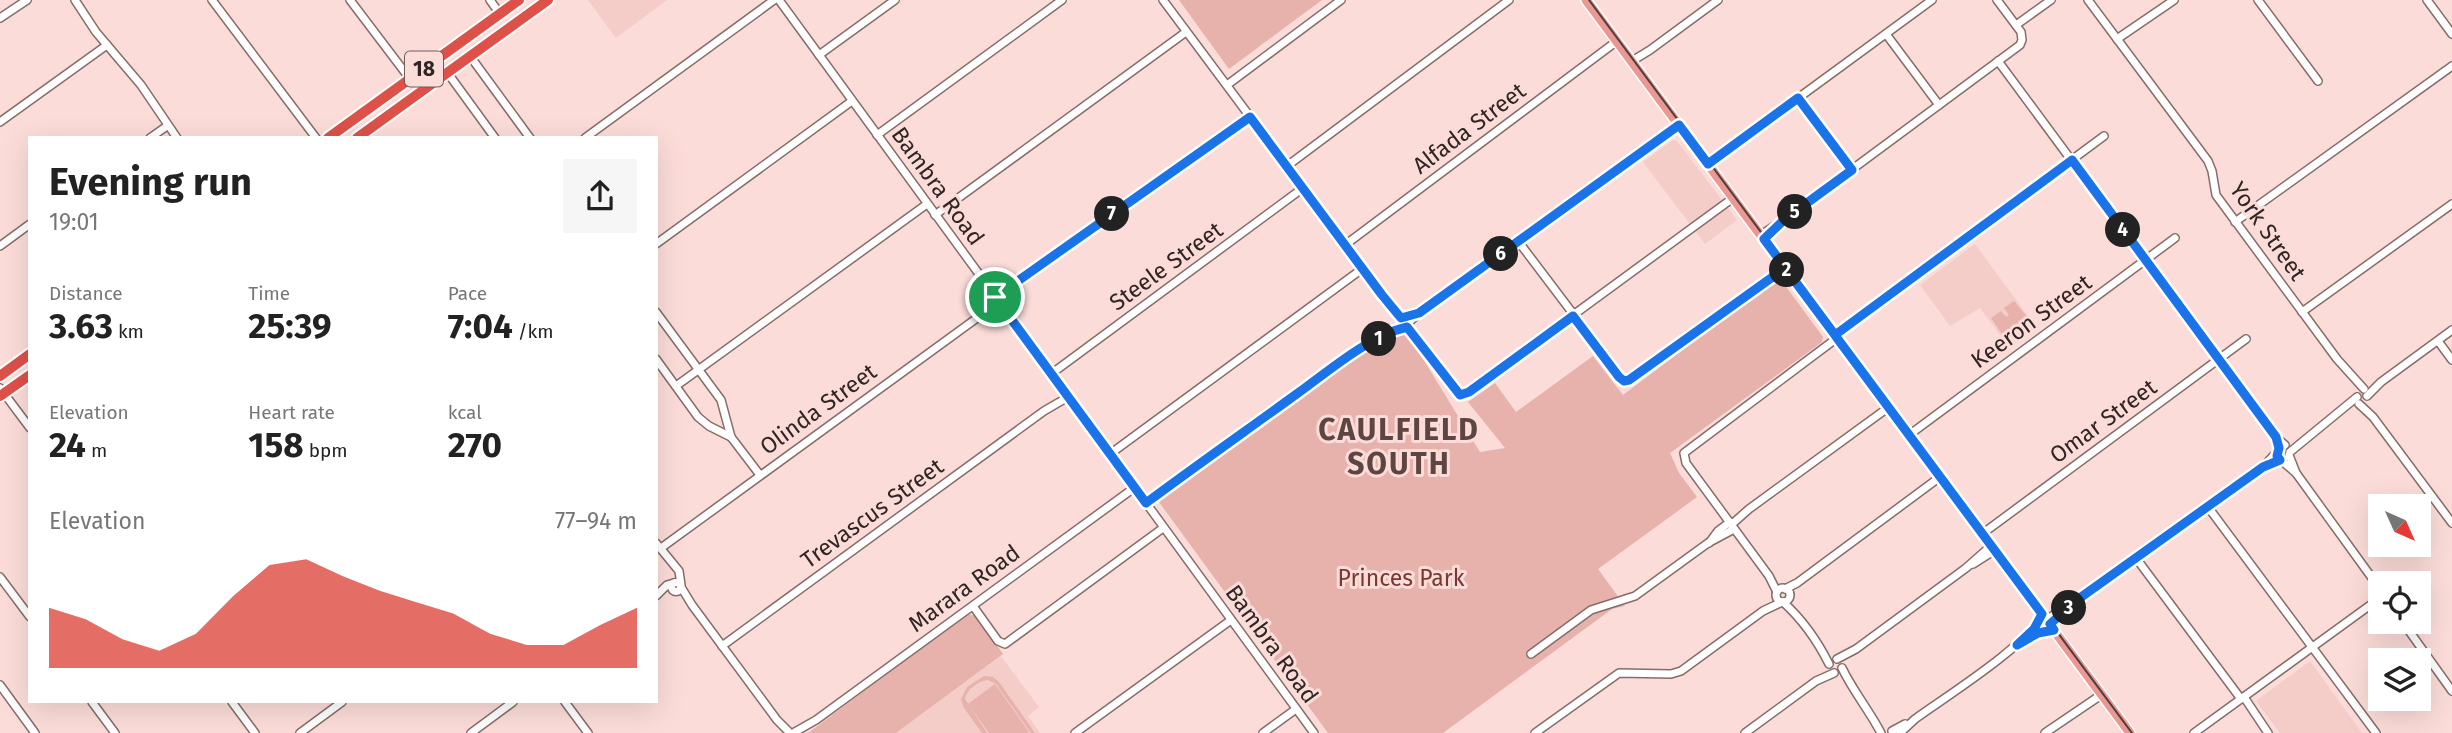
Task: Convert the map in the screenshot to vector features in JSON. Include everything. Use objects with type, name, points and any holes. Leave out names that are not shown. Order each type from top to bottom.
[{"type":"highway","name":"18","points":[[331,136],[519,0]]},
{"type":"highway","name":"18","points":[[363,136],[548,0]]},
{"type":"highway","points":[[0,376],[28,355]]},
{"type":"highway","points":[[1,393],[28,376]]},
{"type":"main road","points":[[1587,0],[2130,733]]},
{"type":"street","points":[[0,18],[27,0]]},
{"type":"street","points":[[75,0],[107,45],[141,85],[175,136]]},
{"type":"street","points":[[212,0],[314,136]]},
{"type":"street","points":[[350,0],[410,79]]},
{"type":"street","points":[[490,0],[500,14]]},
{"type":"street","points":[[588,136],[776,0]]},
{"type":"street","name":"Bambra Road","points":[[776,0],[819,55],[1314,733]]},
{"type":"street","points":[[819,55],[895,0]]},
{"type":"street","points":[[877,135],[1062,0]]},
{"type":"street","points":[[1163,0],[1362,269],[1460,395],[1469,392],[1734,198]]},
{"type":"street","points":[[1227,85],[1340,0]]},
{"type":"street","points":[[1287,166],[1509,0]]},
{"type":"street","points":[[1633,63],[1718,0]]},
{"type":"street","points":[[1708,164],[1932,0]]},
{"type":"street","points":[[1762,237],[2018,47],[2022,34],[1997,0]]},
{"type":"street","points":[[2016,25],[2051,0]]},
{"type":"street","name":"York Street","points":[[2088,0],[2208,161],[2212,170],[2214,192],[2352,378],[2362,396]]},
{"type":"street","points":[[2118,41],[2174,0]]},
{"type":"street","points":[[2258,0],[2318,81]]},
{"type":"street","points":[[2427,0],[2452,34]]},
{"type":"street","points":[[935,215],[1186,32]]},
{"type":"street","points":[[1886,34],[1939,105]]},
{"type":"street","name":"Alfada Street","points":[[1345,245],[1617,41]]},
{"type":"street","points":[[0,122],[107,45]]},
{"type":"street","points":[[470,56],[529,136]]},
{"type":"street","points":[[1998,61],[2276,437],[2296,473],[2368,572]]},
{"type":"street","points":[[2235,222],[2452,66]]},
{"type":"street","points":[[447,72],[494,136]]},
{"type":"street","points":[[1798,98],[1852,170]]},
{"type":"street","points":[[658,243],[852,101]]},
{"type":"street","name":"Olinda Street","points":[[658,545],[760,475],[997,299],[1250,117]]},
{"type":"street","points":[[350,122],[359,136]]},
{"type":"street","points":[[153,136],[167,125]]},
{"type":"street","points":[[1146,503],[1346,358],[1419,313],[1679,125]]},
{"type":"street","points":[[2104,136],[1688,447],[1683,455],[1686,463],[1872,716],[1890,732],[1915,719],[2017,645],[2038,633],[2077,600],[2452,330]]},
{"type":"street","name":"Steele Street","points":[[1051,374],[1303,188]]},
{"type":"street","points":[[676,386],[927,204]]},
{"type":"street","points":[[2302,312],[2452,204]]},
{"type":"street","points":[[0,246],[28,225]]},
{"type":"street","name":"Keeron Street","points":[[1909,435],[2175,238]]},
{"type":"street","points":[[1518,241],[1624,381],[1631,379],[1785,268]]},
{"type":"street","points":[[1110,454],[1362,269]]},
{"type":"street","points":[[658,315],[724,405],[731,436],[760,475]]},
{"type":"street","name":"Omar Street","points":[[1982,534],[2246,339]]},
{"type":"street","points":[[2438,341],[2452,360]]},
{"type":"street","points":[[658,362],[704,422],[731,436]]},
{"type":"street","points":[[1,393],[28,426]]},
{"type":"street","name":"Trevascus Street","points":[[722,646],[1066,395]]},
{"type":"street","points":[[2362,396],[2373,416],[2452,523]]},
{"type":"street","points":[[1531,654],[1596,608],[1635,596],[1708,543],[1718,531],[1888,406]]},
{"type":"street","points":[[1535,733],[1616,674],[1678,673],[1940,477]]},
{"type":"street","name":"Marara Road","points":[[792,733],[816,720],[1134,488]]},
{"type":"street","points":[[2208,507],[2376,733]]},
{"type":"street","points":[[973,606],[998,641],[1004,644],[1163,528]]},
{"type":"street","points":[[658,545],[674,566],[677,587],[777,720],[783,733]]},
{"type":"street","points":[[1745,733],[1993,548]]},
{"type":"street","points":[[2136,558],[2268,733]]},
{"type":"street","points":[[0,577],[28,615]]},
{"type":"street","points":[[658,596],[677,587]]},
{"type":"street","points":[[2194,733],[2368,607]]},
{"type":"street","points":[[1075,733],[1231,620]]},
{"type":"street","points":[[2017,645],[2034,629],[2048,622]]},
{"type":"street","points":[[2411,634],[2452,691]]},
{"type":"street","points":[[0,685],[35,733]]},
{"type":"street","points":[[2045,733],[2100,692]]},
{"type":"street","points":[[93,703],[115,733]]},
{"type":"street","points":[[233,703],[255,733]]},
{"type":"street","points":[[300,733],[341,703]]},
{"type":"street","points":[[471,733],[512,703]]},
{"type":"street","points":[[566,703],[588,733]]},
{"type":"street","points":[[1263,733],[1296,709]]},
{"type":"street","points":[[777,720],[792,733]]},
{"type":"street","name":"Marara Road","points":[[804,733],[816,720]]},
{"type":"shaded area","points":[[588,0],[667,0],[616,38]]},
{"type":"shaded area","points":[[1673,140],[1677,141],[1737,220],[1705,244],[1643,162]]},
{"type":"shaded area","points":[[1975,244],[2036,327],[2009,347],[1980,308],[1950,326],[1920,285]]},
{"type":"shaded area","points":[[1001,656],[1039,707],[1028,716],[1040,733],[896,733]]},
{"type":"shaded area","points":[[2310,661],[2362,733],[2280,733],[2256,701]]},
{"type":"green space","points":[[1179,0],[1322,0],[1229,69]]},
{"type":"green space","name":"Princes Park","points":[[1779,277],[1823,337],[1822,342],[1670,453],[1679,473],[1697,497],[1598,569],[1625,606],[1612,609],[1443,733],[1328,733],[1159,502],[1349,362],[1396,333],[1402,331],[1409,336],[1480,452],[1505,448],[1468,402],[1495,383],[1516,412],[1593,356],[1623,395]]},
{"type":"green space","points":[[2014,301],[2033,324],[2008,343],[1991,318],[2001,311],[2006,317],[2009,315],[2004,308]]},
{"type":"green space","points":[[968,614],[976,616],[1003,654],[896,733],[808,733]]},
{"type":"green space","points":[[984,676],[993,677],[999,682],[1035,733],[1031,733],[996,684],[988,680],[974,686],[965,699],[987,733],[982,733],[964,708],[961,699],[967,687]]},
{"type":"green space","points":[[995,684],[1029,732],[989,733],[968,704]]},
{"type":"tram line","points":[[1589,0],[2132,733]]},
{"type":"district","name":"CAULFIELD SOUTH","points":[[1399,447]]},
{"type":"route","points":[[1798,98],[1852,170],[1785,219],[1764,239],[1835,335],[2072,160],[2276,437],[2279,448],[2277,456],[2280,460],[2263,467],[2077,600],[2050,624],[2054,630],[2038,633],[2017,645],[2038,625],[2042,614],[1785,268],[1624,381],[1573,316],[1464,395],[1455,391],[1407,327],[1388,333],[1346,358],[1146,503],[995,297],[1250,117],[1382,295],[1401,318],[1405,318],[1419,313],[1679,125],[1708,164],[1798,98]]}]
